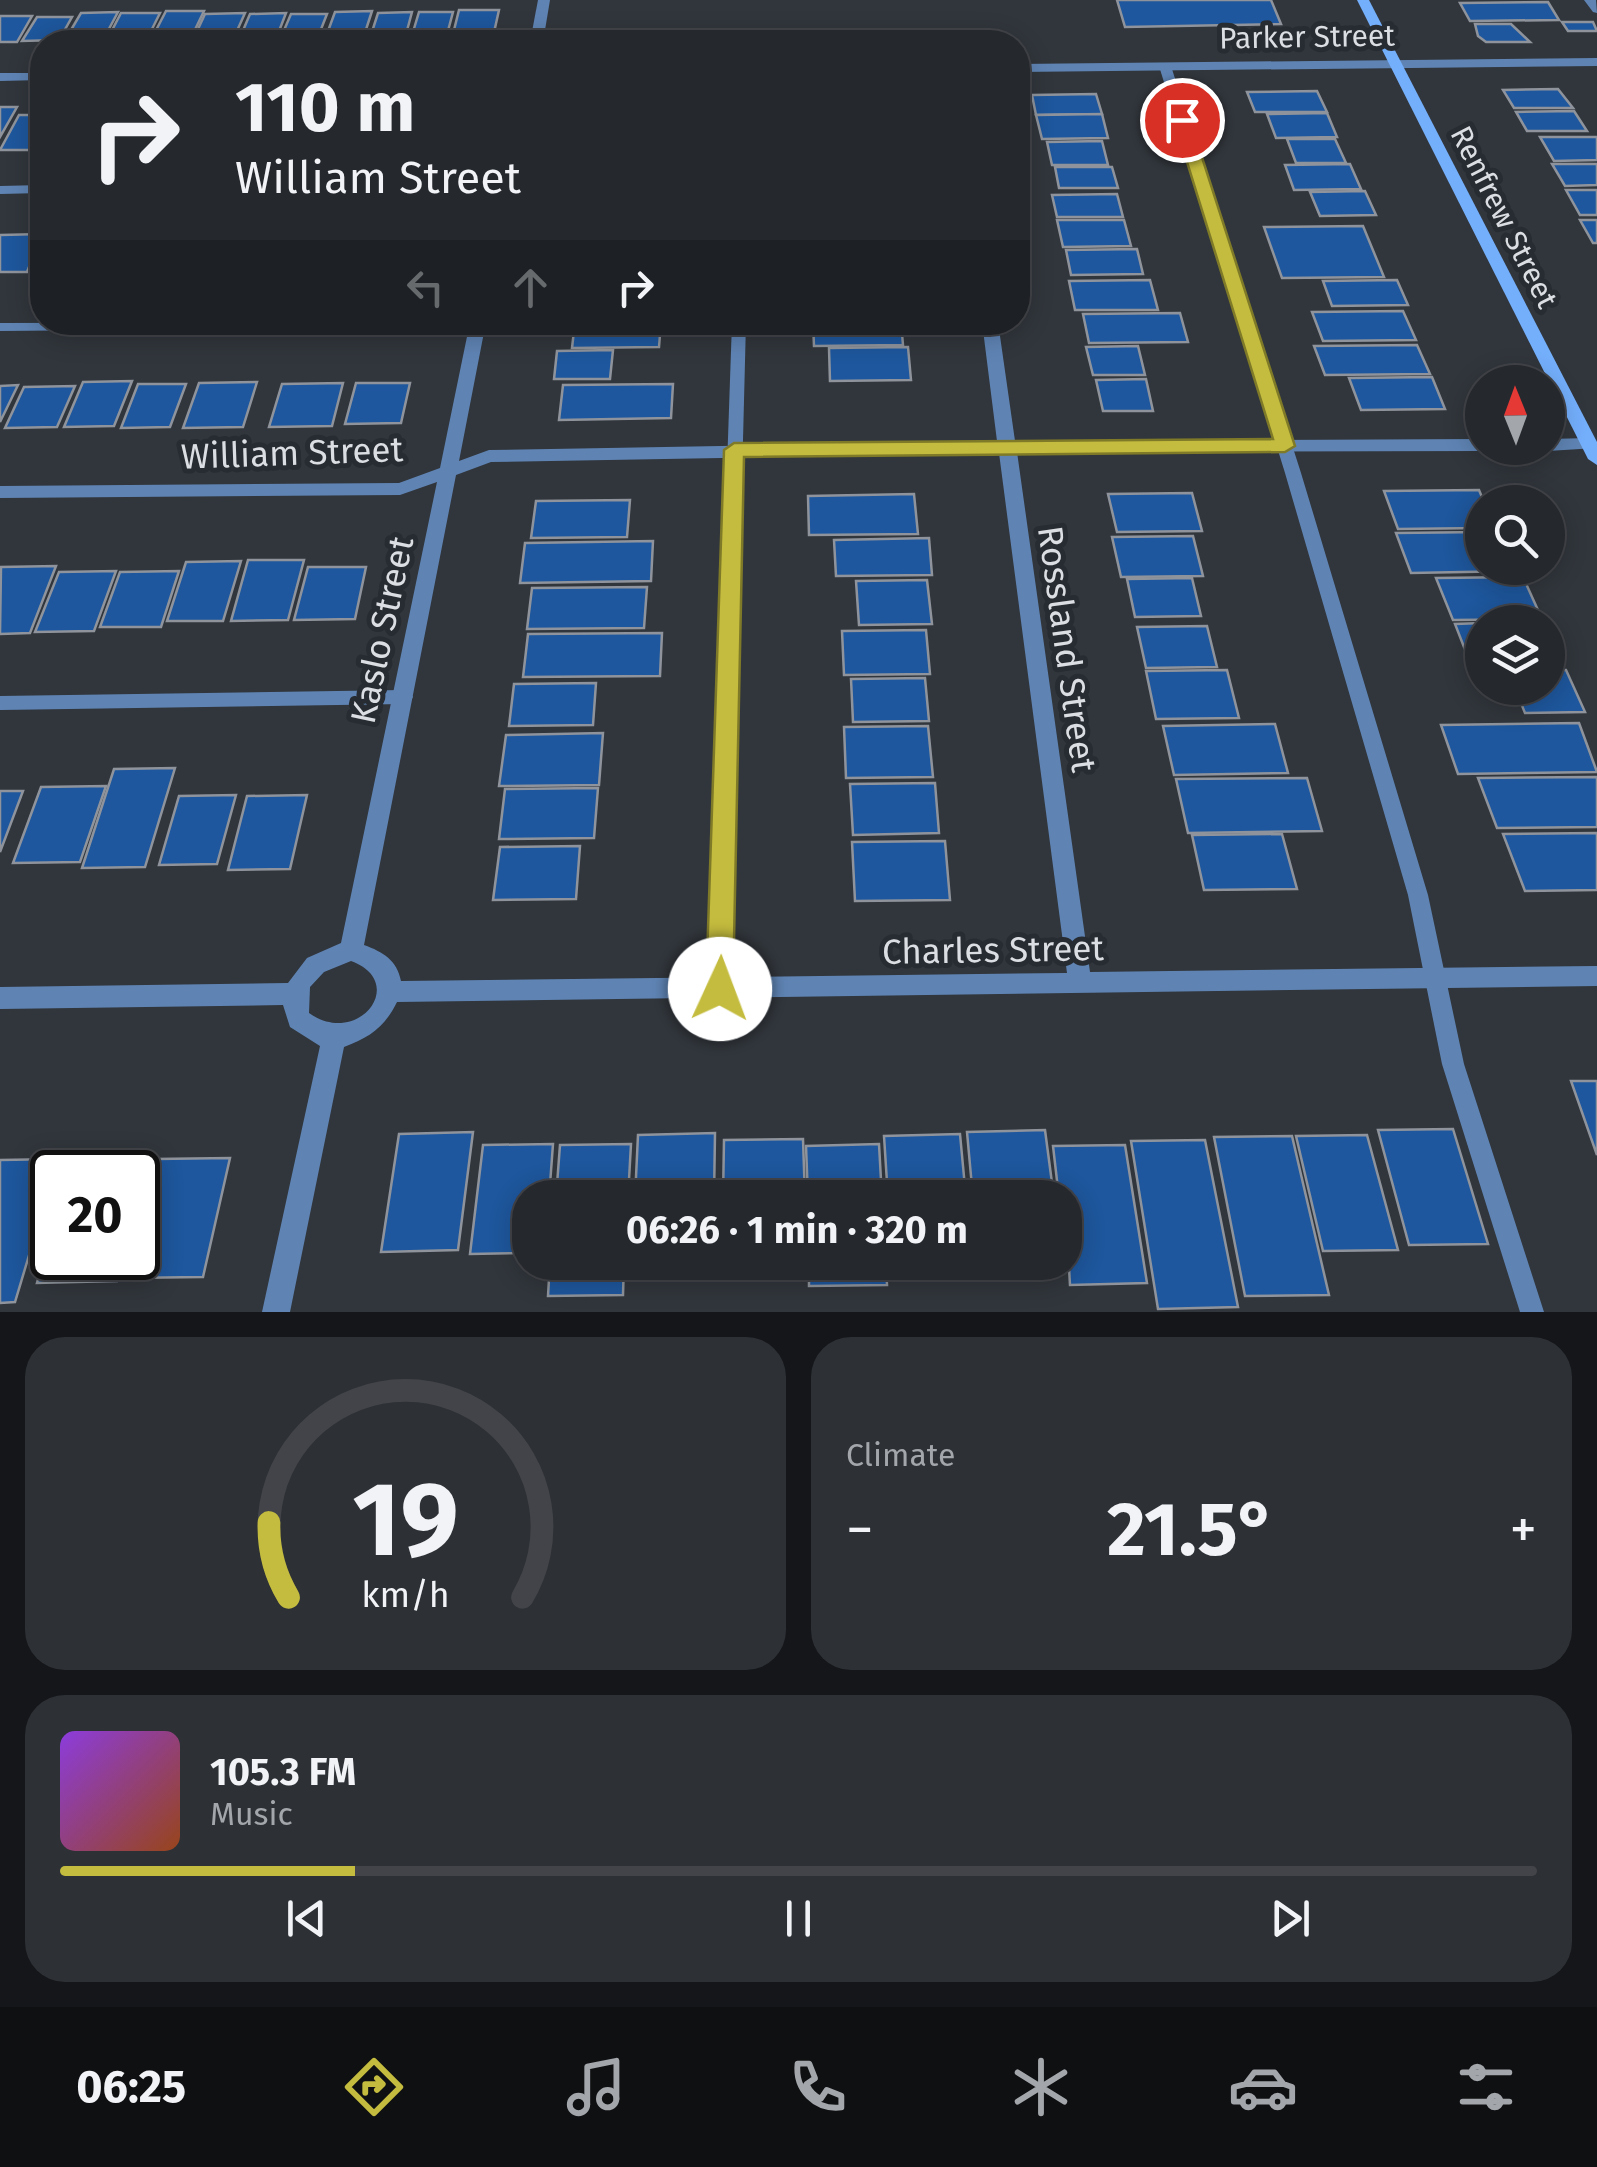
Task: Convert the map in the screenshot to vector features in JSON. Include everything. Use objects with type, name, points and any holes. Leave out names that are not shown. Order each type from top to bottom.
[{"type":"street","points":[[538,30],[544,0]]},
{"type":"street","name":"Renfrew Street","points":[[1363,0],[1593,452]]},
{"type":"street","name":"Parker Street","points":[[1030,68],[1597,62]]},
{"type":"street","points":[[0,190],[30,189]]},
{"type":"street","name":"Kaslo Street","points":[[351,952],[476,335]]},
{"type":"street","name":"Rossland Street","points":[[992,335],[1080,984]]},
{"type":"street","name":"William Street","points":[[0,492],[400,489],[489,456],[734,450],[1465,445]]},
{"type":"street","points":[[1565,448],[1593,452]]},
{"type":"street","points":[[351,952],[377,959],[386,968],[390,992],[386,1006],[364,1029],[334,1037],[318,1036],[306,1029],[294,1007],[294,994],[309,969],[336,954],[351,952]]},
{"type":"street","name":"Charles Street","points":[[390,992],[1597,976]]},
{"type":"street","points":[[0,998],[294,994]]},
{"type":"street","points":[[276,1312],[334,1037]]},
{"type":"lane","points":[[1590,0],[1597,10]]},
{"type":"lane","points":[[1165,66],[1285,446],[1418,895],[1453,1064],[1532,1312]]},
{"type":"lane","points":[[0,77],[30,77]]},
{"type":"lane","points":[[0,327],[30,327]]},
{"type":"lane","points":[[720,989],[738,335]]},
{"type":"lane","points":[[0,702],[404,697]]},
{"type":"building","points":[[1117,0],[1271,0],[1281,24],[1125,27]]},
{"type":"building","points":[[1548,2],[1559,20],[1470,21],[1460,3]]},
{"type":"building","points":[[459,10],[499,10],[495,30],[454,30]]},
{"type":"building","points":[[166,11],[204,11],[195,30],[156,30]]},
{"type":"building","points":[[372,11],[366,30],[328,30],[335,12]]},
{"type":"building","points":[[118,12],[108,30],[71,30],[81,13]]},
{"type":"building","points":[[412,12],[407,30],[373,30],[378,13]]},
{"type":"building","points":[[419,12],[453,12],[448,30],[414,30]]},
{"type":"building","points":[[121,13],[160,13],[152,30],[112,30]]},
{"type":"building","points":[[245,13],[237,30],[198,30],[205,14]]},
{"type":"building","points":[[286,13],[279,30],[243,30],[250,14]]},
{"type":"building","points":[[291,14],[327,14],[321,30],[284,30]]},
{"type":"building","points":[[0,16],[32,16],[17,42],[0,42]]},
{"type":"building","points":[[37,17],[72,17],[65,30],[30,30],[30,41],[22,41]]},
{"type":"building","points":[[1562,22],[1593,22],[1597,31],[1568,31]]},
{"type":"building","points":[[1475,24],[1511,24],[1530,42],[1486,42],[1478,36]]},
{"type":"building","points":[[1558,89],[1573,108],[1514,108],[1503,90]]},
{"type":"building","points":[[1317,91],[1327,112],[1255,112],[1247,92]]},
{"type":"building","points":[[1096,94],[1102,114],[1036,115],[1032,95]]},
{"type":"building","points":[[0,107],[17,107],[0,137]]},
{"type":"building","points":[[1574,111],[1587,131],[1527,131],[1516,112]]},
{"type":"building","points":[[1327,113],[1337,137],[1276,138],[1267,114]]},
{"type":"building","points":[[1102,114],[1108,138],[1042,139],[1036,115]]},
{"type":"building","points":[[19,115],[30,115],[30,150],[0,150]]},
{"type":"building","points":[[1540,137],[1597,137],[1597,160],[1554,161]]},
{"type":"building","points":[[1287,139],[1335,139],[1346,163],[1296,163]]},
{"type":"building","points":[[1102,141],[1108,165],[1052,165],[1047,142]]},
{"type":"building","points":[[1350,164],[1361,189],[1294,190],[1285,165]]},
{"type":"building","points":[[1552,164],[1597,164],[1597,185],[1565,186]]},
{"type":"building","points":[[1055,167],[1112,167],[1118,188],[1059,188]]},
{"type":"building","points":[[1566,190],[1597,190],[1597,215],[1580,215]]},
{"type":"building","points":[[1365,191],[1376,215],[1320,216],[1310,192]]},
{"type":"building","points":[[1117,194],[1123,217],[1057,217],[1052,195]]},
{"type":"building","points":[[1057,220],[1124,220],[1131,246],[1063,247]]},
{"type":"building","points":[[1580,220],[1597,220],[1597,243],[1593,243]]},
{"type":"building","points":[[1363,226],[1384,277],[1282,278],[1264,227]]},
{"type":"building","points":[[30,234],[27,272],[0,272],[0,235]]},
{"type":"building","points":[[1137,249],[1143,274],[1071,275],[1066,250]]},
{"type":"building","points":[[1150,280],[1158,310],[1075,310],[1069,281]]},
{"type":"building","points":[[1397,280],[1408,305],[1332,306],[1323,281]]},
{"type":"building","points":[[1403,311],[1416,340],[1323,341],[1312,312]]},
{"type":"building","points":[[1180,313],[1188,342],[1089,343],[1083,314]]},
{"type":"building","points":[[574,335],[660,335],[659,347],[572,348]]},
{"type":"building","points":[[814,335],[902,335],[903,345],[814,346]]},
{"type":"building","points":[[1417,345],[1430,374],[1325,375],[1314,346]]},
{"type":"building","points":[[1138,346],[1145,375],[1093,375],[1086,347]]},
{"type":"building","points":[[908,347],[911,380],[830,381],[829,348]]},
{"type":"building","points":[[613,350],[610,379],[554,379],[557,351]]},
{"type":"building","points":[[1432,377],[1445,409],[1361,410],[1349,378]]},
{"type":"building","points":[[1146,379],[1153,411],[1103,411],[1096,380]]},
{"type":"building","points":[[132,381],[114,426],[64,427],[83,382]]},
{"type":"building","points":[[257,382],[243,427],[183,428],[199,383]]},
{"type":"building","points":[[343,383],[332,426],[269,427],[282,384]]},
{"type":"building","points":[[356,383],[410,383],[401,423],[345,424]]},
{"type":"building","points":[[138,384],[186,384],[170,427],[121,428]]},
{"type":"building","points":[[673,384],[671,418],[559,420],[563,385]]},
{"type":"building","points":[[18,385],[0,422],[0,386]]},
{"type":"building","points":[[75,386],[57,427],[5,428],[24,387]]},
{"type":"building","points":[[1465,490],[1465,528],[1398,529],[1384,491]]},
{"type":"building","points":[[1192,493],[1202,531],[1117,532],[1108,494]]},
{"type":"building","points":[[914,494],[918,534],[809,535],[808,496]]},
{"type":"building","points":[[630,500],[627,537],[531,538],[536,501]]},
{"type":"building","points":[[1465,532],[1465,572],[1411,573],[1396,533]]},
{"type":"building","points":[[1193,536],[1203,576],[1121,577],[1112,537]]},
{"type":"building","points":[[929,538],[932,575],[836,576],[834,540]]},
{"type":"building","points":[[653,541],[651,581],[520,583],[525,543]]},
{"type":"building","points":[[248,560],[304,560],[288,620],[231,621]]},
{"type":"building","points":[[241,561],[223,621],[167,621],[186,562]]},
{"type":"building","points":[[56,566],[30,633],[0,634],[1,567]]},
{"type":"building","points":[[308,567],[366,567],[355,619],[294,620]]},
{"type":"building","points":[[116,571],[94,631],[35,632],[59,572]]},
{"type":"building","points":[[179,571],[161,627],[100,627],[120,572]]},
{"type":"building","points":[[1192,578],[1201,616],[1135,617],[1127,579]]},
{"type":"building","points":[[1436,578],[1465,578],[1465,585],[1527,585],[1536,605],[1465,605],[1465,620],[1453,620]]},
{"type":"building","points":[[927,580],[932,624],[859,625],[856,581]]},
{"type":"building","points":[[647,587],[644,628],[527,629],[532,588]]},
{"type":"building","points":[[1455,624],[1465,624],[1465,650]]},
{"type":"building","points":[[1207,626],[1217,667],[1146,668],[1137,627]]},
{"type":"building","points":[[926,630],[930,674],[844,675],[842,631]]},
{"type":"building","points":[[662,633],[660,676],[523,677],[528,634]]},
{"type":"building","points":[[1227,670],[1239,718],[1156,719],[1146,671]]},
{"type":"building","points":[[1565,670],[1585,712],[1525,713],[1522,705],[1565,705]]},
{"type":"building","points":[[925,678],[929,721],[853,722],[851,679]]},
{"type":"building","points":[[596,683],[593,725],[509,726],[514,684]]},
{"type":"building","points":[[1579,723],[1597,772],[1458,774],[1441,725]]},
{"type":"building","points":[[1275,724],[1288,773],[1174,775],[1163,726]]},
{"type":"building","points":[[928,726],[933,777],[846,778],[844,727]]},
{"type":"building","points":[[603,733],[599,785],[499,786],[506,735]]},
{"type":"building","points":[[175,768],[145,867],[82,868],[114,769]]},
{"type":"building","points":[[1597,777],[1597,827],[1497,828],[1478,778]]},
{"type":"building","points":[[1307,778],[1322,831],[1188,833],[1176,779]]},
{"type":"building","points":[[935,783],[939,833],[853,835],[850,784]]},
{"type":"building","points":[[106,786],[80,862],[13,863],[41,787]]},
{"type":"building","points":[[598,788],[594,838],[499,839],[505,789]]},
{"type":"building","points":[[0,791],[23,791],[0,852]]},
{"type":"building","points":[[236,795],[217,864],[159,865],[179,796]]},
{"type":"building","points":[[307,795],[290,869],[228,870],[247,796]]},
{"type":"building","points":[[1597,833],[1597,890],[1525,891],[1503,834]]},
{"type":"building","points":[[1282,834],[1297,889],[1204,890],[1192,835]]},
{"type":"building","points":[[945,841],[950,900],[855,901],[852,842]]},
{"type":"building","points":[[580,846],[576,899],[493,900],[500,847]]},
{"type":"building","points":[[1571,1081],[1597,1081],[1597,1155]]},
{"type":"building","points":[[1453,1129],[1488,1244],[1409,1245],[1378,1130]]},
{"type":"building","points":[[1045,1130],[1052,1180],[971,1180],[967,1132]]},
{"type":"building","points":[[473,1132],[458,1250],[381,1252],[399,1134]]},
{"type":"building","points":[[715,1133],[714,1180],[636,1180],[638,1135]]},
{"type":"building","points":[[960,1134],[964,1180],[887,1180],[884,1136]]},
{"type":"building","points":[[1367,1135],[1398,1250],[1323,1251],[1296,1136]]},
{"type":"building","points":[[1292,1136],[1329,1295],[1245,1296],[1214,1137]]},
{"type":"building","points":[[803,1139],[804,1180],[723,1180],[724,1140]]},
{"type":"building","points":[[1205,1140],[1238,1307],[1158,1309],[1131,1141]]},
{"type":"building","points":[[553,1144],[550,1180],[512,1180],[512,1253],[470,1254],[483,1145]]},
{"type":"building","points":[[631,1144],[629,1180],[557,1180],[560,1145]]},
{"type":"building","points":[[879,1144],[881,1180],[807,1180],[806,1146]]},
{"type":"building","points":[[1125,1145],[1147,1283],[1070,1285],[1070,1280],[1082,1280],[1082,1180],[1057,1180],[1053,1146]]},
{"type":"building","points":[[230,1158],[203,1277],[160,1278],[160,1159]]},
{"type":"building","points":[[30,1159],[30,1252],[15,1302],[0,1303],[0,1160]]},
{"type":"building","points":[[38,1280],[117,1280],[117,1281],[37,1283]]},
{"type":"building","points":[[549,1280],[623,1280],[623,1295],[548,1296]]},
{"type":"building","points":[[809,1280],[887,1280],[887,1285],[809,1286]]},
{"type":"route","points":[[720,989],[734,450],[1285,446],[1182,120]]}]
